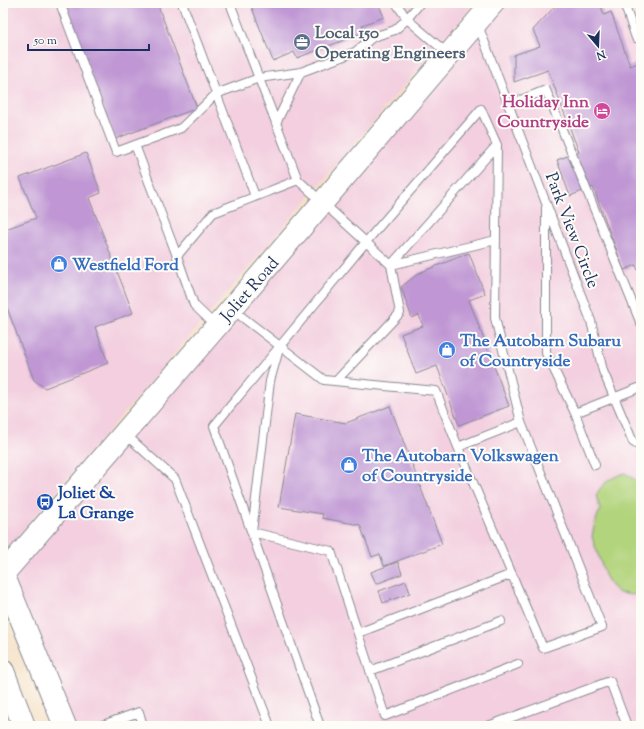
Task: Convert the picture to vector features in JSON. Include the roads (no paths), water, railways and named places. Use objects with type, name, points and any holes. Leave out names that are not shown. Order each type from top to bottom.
[{"type":"main road","name":"Joliet Road","points":[[3,574],[232,309],[493,3]]},
{"type":"main road","points":[[3,574],[65,726]]},
{"type":"main road","points":[[3,671],[7,691],[24,726]]},
{"type":"lane","points":[[60,3],[116,152],[181,128],[216,94],[259,78],[301,72],[355,52],[374,36],[396,30],[408,19],[420,3]]},
{"type":"lane","points":[[182,3],[255,196]]},
{"type":"lane","points":[[230,3],[298,180],[391,265],[400,313],[336,382]]},
{"type":"lane","points":[[396,3],[408,19],[449,54]]},
{"type":"lane","points":[[624,3],[636,38],[641,36]]},
{"type":"lane","name":"Park View Circle","points":[[477,22],[591,321],[603,371],[633,442],[641,447]]},
{"type":"lane","points":[[276,123],[301,72]]},
{"type":"lane","points":[[508,105],[546,90],[641,324]]},
{"type":"lane","points":[[232,309],[280,345],[324,380],[436,390],[458,447],[543,648],[602,627],[521,422],[495,318],[497,145],[481,109],[366,242],[280,345],[214,426],[320,726]]},
{"type":"lane","points":[[135,145],[194,305],[216,327]]},
{"type":"lane","points":[[391,265],[497,145]]},
{"type":"lane","points":[[177,256],[213,213],[298,180]]},
{"type":"lane","points":[[546,202],[546,353],[575,413],[595,465]]},
{"type":"lane","points":[[391,265],[496,240]]},
{"type":"lane","points":[[252,532],[270,381],[280,345]]},
{"type":"lane","points":[[575,413],[641,388]]},
{"type":"lane","points":[[458,447],[521,422]]},
{"type":"lane","points":[[124,434],[175,479],[270,726]]},
{"type":"lane","points":[[252,532],[331,551],[385,716],[518,664]]},
{"type":"lane","points":[[358,633],[512,574]]},
{"type":"lane","points":[[370,670],[501,621]]},
{"type":"lane","points":[[488,726],[610,681],[627,726]]},
{"type":"lane","points":[[100,726],[139,712],[143,726]]},
{"type":"place","name":"Local 150 Operating Engineers","points":[[302,42]]},
{"type":"place","name":"Holiday Inn Countryside","points":[[602,111]]},
{"type":"place","name":"Westfield Ford","points":[[59,264]]},
{"type":"place","name":"The Autobarn Subaru of Countryside","points":[[447,350]]},
{"type":"place","name":"The Autobarn Volkswagen of Countryside","points":[[349,465]]},
{"type":"place","name":"Joliet & La Grange","points":[[45,502]]}]
